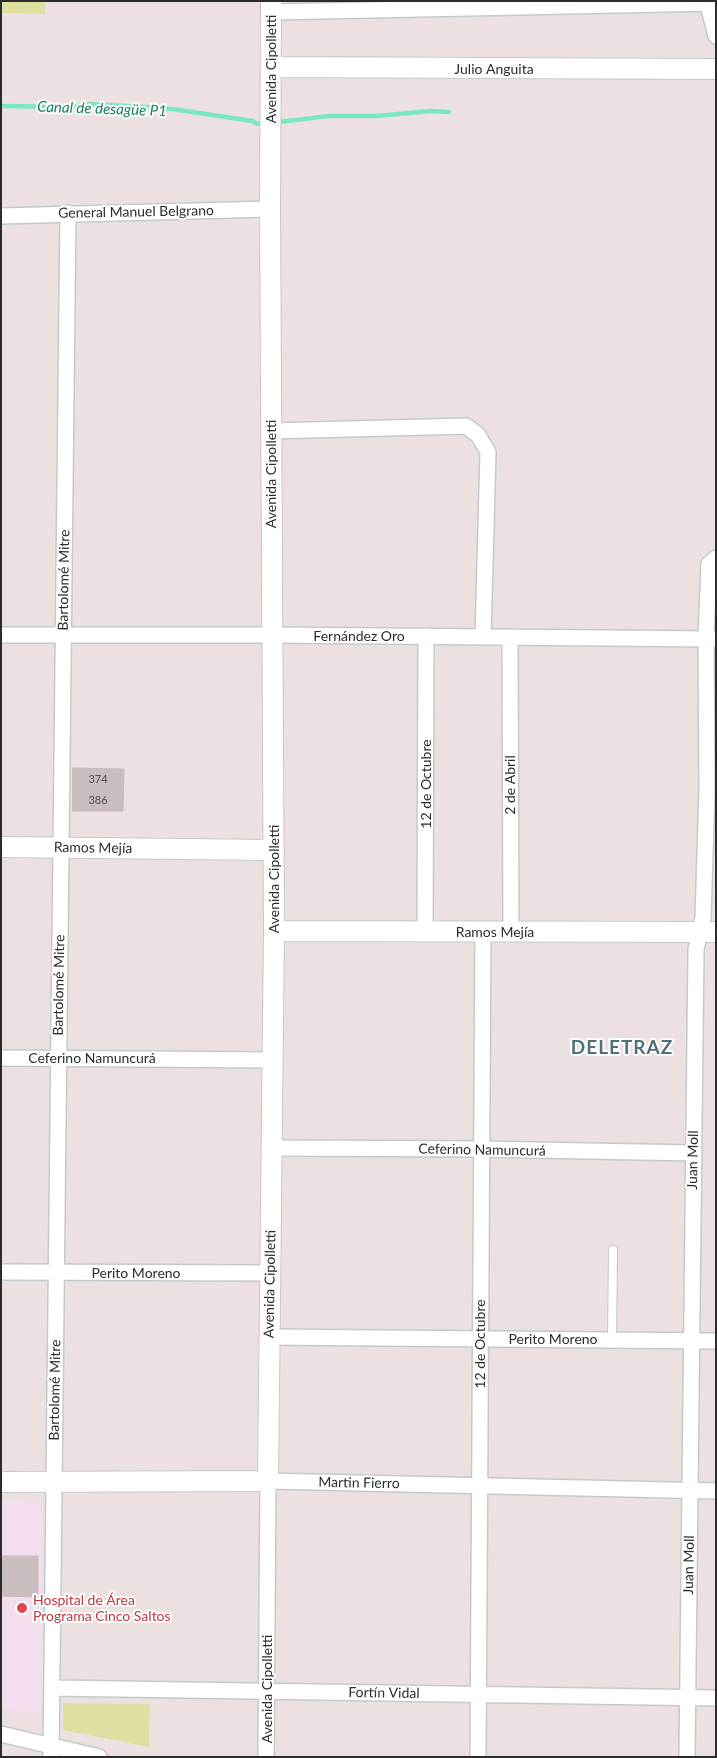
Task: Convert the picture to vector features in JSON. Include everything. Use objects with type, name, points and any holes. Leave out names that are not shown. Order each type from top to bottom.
[{"type":"street","points":[[271,7],[710,2],[716,36]]},
{"type":"street","name":"Avenida Cipolletti","points":[[266,1757],[274,931],[270,209],[271,7]]},
{"type":"street","name":"Julio Anguita","points":[[271,67],[716,69]]},
{"type":"street","name":"General Manuel Belgrano","points":[[1,216],[270,209]]},
{"type":"street","name":"Bartolomé Mitre","points":[[51,1752],[68,213]]},
{"type":"street","points":[[271,431],[466,426],[478,435],[488,452],[483,637]]},
{"type":"street","name":"Juan Moll","points":[[687,1757],[696,950],[707,932],[703,918],[711,790],[712,561]]},
{"type":"street","name":"Fernández Oro","points":[[1,635],[272,635],[711,639]]},
{"type":"street","name":"12 de Octubre","points":[[425,932],[426,636]]},
{"type":"street","name":"2 de Abril","points":[[510,637],[511,932]]},
{"type":"street","name":"Ramos Mejía","points":[[1,847],[274,850]]},
{"type":"street","name":"Ramos Mejía","points":[[274,931],[707,932]]},
{"type":"street","name":"12 de Octubre","points":[[478,1757],[483,932]]},
{"type":"street","name":"Ceferino Namuncurá","points":[[1,1058],[272,1060]]},
{"type":"street","name":"Ceferino Namuncurá","points":[[271,1148],[693,1153]]},
{"type":"street","name":"Perito Moreno","points":[[1,1272],[270,1273]]},
{"type":"street","name":"Perito Moreno","points":[[270,1337],[716,1340]]},
{"type":"street","name":"Martin Fierro","points":[[1,1482],[268,1481],[716,1491]]},
{"type":"street","name":"Fortín Vidal","points":[[52,1688],[716,1698]]},
{"type":"street","points":[[1,1734],[51,1752],[100,1757]]},
{"type":"lane","points":[[612,1340],[613,1250]]},
{"type":"shaded area","name":"Hospital de Área Programa Cinco Saltos","points":[[1,1501],[36,1502],[43,1509],[42,1708],[31,1715],[1,1708]]},
{"type":"green space","points":[[1,1],[45,1],[45,14],[1,13]]},
{"type":"green space","points":[[63,1703],[150,1704],[149,1747],[63,1730]]},
{"type":"building","points":[[73,768],[124,769],[123,811],[73,811]]},
{"type":"building","points":[[1,1556],[38,1556],[38,1597],[1,1596]]},
{"type":"waterway","name":"Canal de desagüe P1","points":[[1,106],[71,107],[90,104],[145,107],[253,121],[257,124],[263,123]]},
{"type":"waterway","name":"Canal de desagüe P1","points":[[279,122],[329,116],[376,116],[431,111],[449,112]]},
{"type":"place","name":"Hospital de Área Programa Cinco Saltos","points":[[22,1608]]},
{"type":"district","name":"DELETRAZ","points":[[622,1048]]}]
